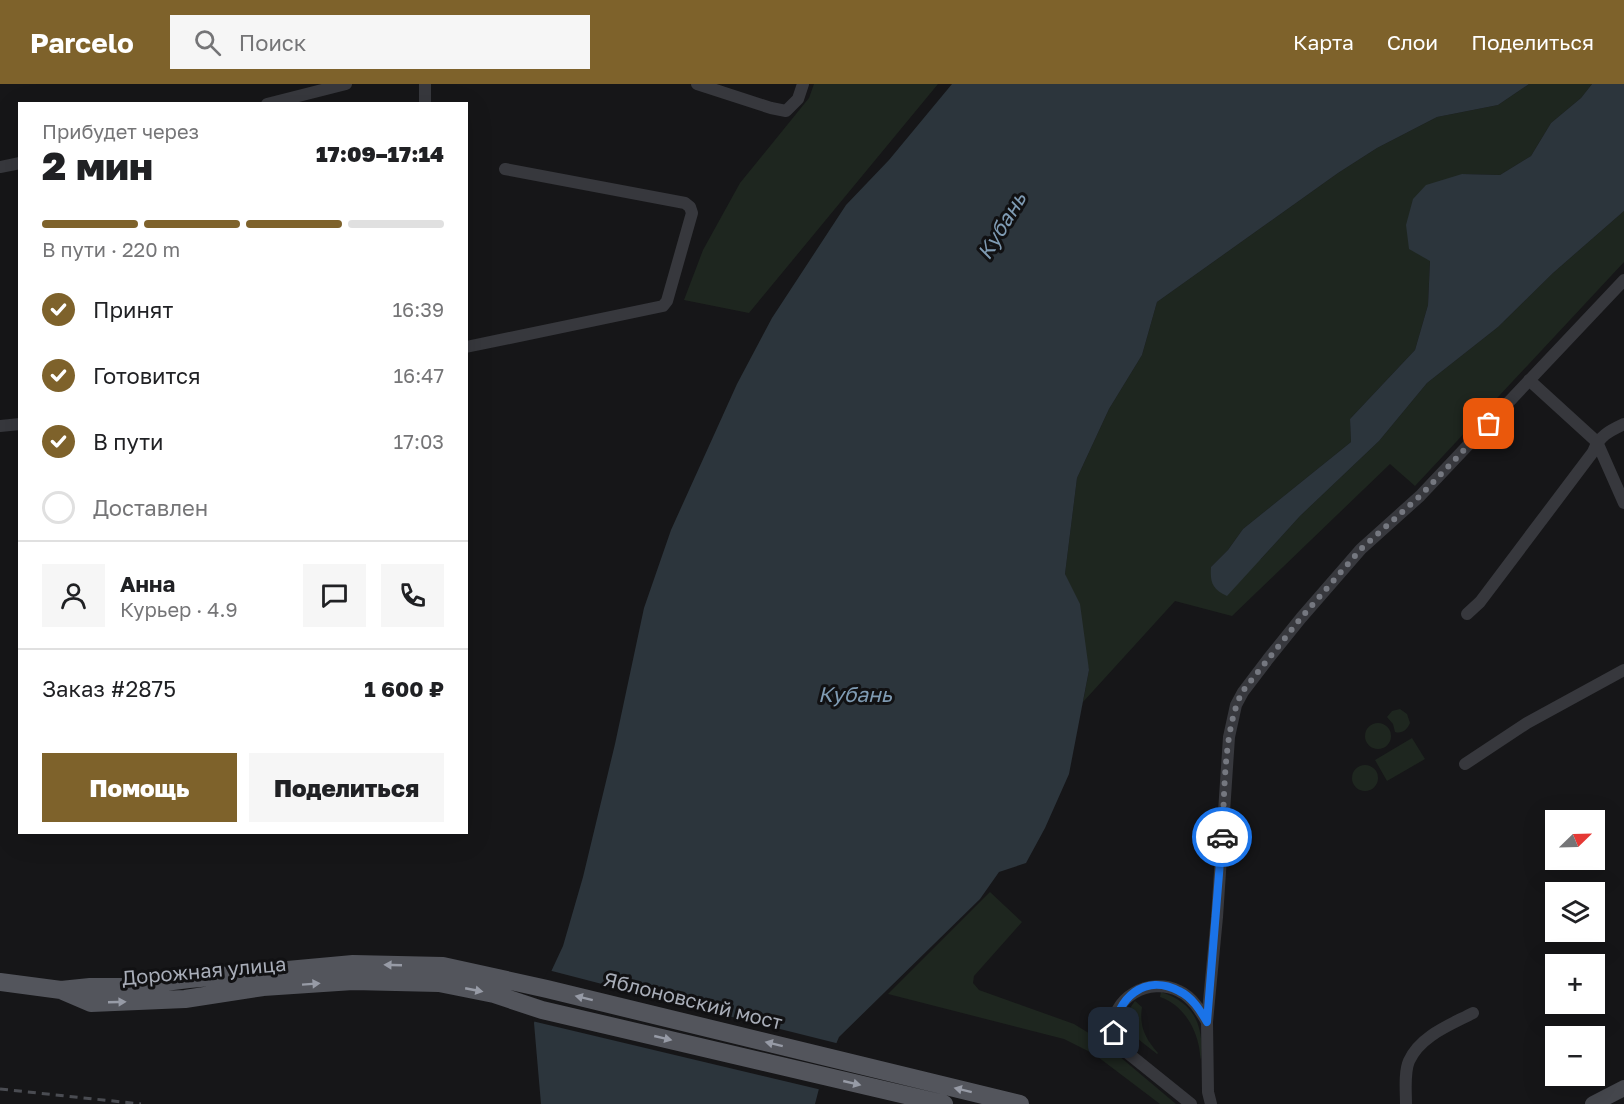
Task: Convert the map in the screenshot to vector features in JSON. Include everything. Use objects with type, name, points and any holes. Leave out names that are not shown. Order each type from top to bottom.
[{"type":"main road","name":"Яблоновский мост","points":[[353,972],[443,966],[547,989],[1020,1104]]},
{"type":"main road","name":"Дорожная улица","points":[[0,982],[61,990],[91,1003],[185,999],[353,972]]},
{"type":"main road","points":[[353,972],[439,983],[494,994],[542,1010],[944,1104]]},
{"type":"main road","points":[[1593,1104],[1624,1088]]},
{"type":"street","points":[[275,102],[346,84]]},
{"type":"street","points":[[425,84],[425,102]]},
{"type":"street","points":[[696,84],[786,111],[798,99],[803,84]]},
{"type":"street","points":[[0,167],[18,163]]},
{"type":"street","points":[[468,347],[663,306],[667,301],[692,213],[690,207],[685,203],[505,169]]},
{"type":"street","points":[[1211,1104],[1208,1092],[1207,1022],[1217,917],[1229,737],[1236,705],[1242,692],[1361,549],[1420,496],[1624,280]]},
{"type":"street","points":[[1529,380],[1597,442],[1624,503]]},
{"type":"street","points":[[0,426],[18,424]]},
{"type":"street","points":[[1467,614],[1480,603],[1593,452],[1597,442],[1606,432],[1624,424]]},
{"type":"street","points":[[1465,764],[1527,723],[1624,670]]},
{"type":"street","points":[[1207,1022],[1191,1000],[1179,991],[1157,986],[1136,991],[1127,997],[1115,1022],[1114,1033],[1119,1046],[1187,1101],[1200,1094],[1209,1082]]},
{"type":"street","points":[[1406,1104],[1408,1063],[1420,1045],[1473,1013]]},
{"type":"shaded area","points":[[814,84],[938,84],[749,313],[684,300],[703,250],[740,183],[809,98]]},
{"type":"shaded area","points":[[1529,84],[1592,84],[1581,98],[1551,123],[1531,156],[1500,175],[1462,174],[1430,260],[1428,305],[1415,350],[1350,419],[1351,442],[1243,529],[1228,550],[1211,567],[1261,559],[1300,516],[1379,441],[1427,383],[1498,327],[1553,273],[1624,211],[1624,262],[1415,486],[1390,464],[1232,616],[1175,601],[1083,702],[1089,670],[1065,574],[1077,478],[1109,409],[1142,355],[1157,302],[1338,173],[1377,148],[1437,117],[1498,105]]},
{"type":"shaded area","points":[[1400,709],[1407,714],[1410,723],[1404,731],[1395,732],[1393,724],[1387,717],[1392,711]]},
{"type":"shaded area","points":[[1378,723],[1387,727],[1391,736],[1387,745],[1378,749],[1369,745],[1365,736],[1369,727]]},
{"type":"shaded area","points":[[1412,738],[1425,759],[1387,781],[1375,760]]},
{"type":"shaded area","points":[[1365,765],[1374,769],[1378,778],[1374,787],[1365,791],[1356,787],[1352,778],[1356,769]]},
{"type":"shaded area","points":[[990,892],[1022,922],[974,976],[973,983],[979,990],[1074,1024],[1100,1040],[1176,1104],[1160,1104],[1094,1054],[1064,1039],[888,994]]},
{"type":"shaded area","points":[[1161,992],[1182,1002],[1195,1017],[1201,1037],[1201,1060],[1197,1039],[1186,1016],[1168,1000],[1160,997]]},
{"type":"shaded area","points":[[1135,1001],[1142,1007],[1141,1020],[1144,1032],[1157,1054],[1136,1037],[1128,1025],[1129,1010]]},
{"type":"water","name":"Кубань","points":[[952,84],[1529,84],[1498,105],[1437,117],[1377,148],[1338,173],[1157,302],[1142,355],[1109,409],[1077,478],[1065,574],[1080,604],[1089,670],[1069,774],[1045,828],[1026,863],[999,872],[980,899],[839,1037],[822,1077],[815,1104],[541,1104],[534,1023],[543,989],[563,946],[583,877],[644,608],[671,530],[737,384],[772,318],[846,205],[889,160]]},
{"type":"water","points":[[1592,84],[1624,84],[1624,211],[1553,273],[1498,327],[1427,383],[1379,441],[1300,516],[1227,596],[1218,591],[1212,581],[1211,567],[1228,550],[1243,529],[1351,442],[1350,419],[1415,350],[1428,305],[1430,261],[1409,249],[1406,225],[1413,199],[1426,185],[1462,174],[1500,175],[1531,156],[1551,123],[1581,98]]},
{"type":"pier","points":[[548,970],[840,1044],[822,1090],[532,1021],[540,988]]},
{"type":"railway","points":[[0,1089],[141,1104]]},
{"type":"way so far","points":[[1222,837],[1229,737],[1236,705],[1242,692],[1301,618],[1361,549],[1420,496],[1489,424]]},
{"type":"route","points":[[1114,1033],[1119,1009],[1127,997],[1147,987],[1168,987],[1179,991],[1191,1000],[1207,1022],[1222,837]]}]
